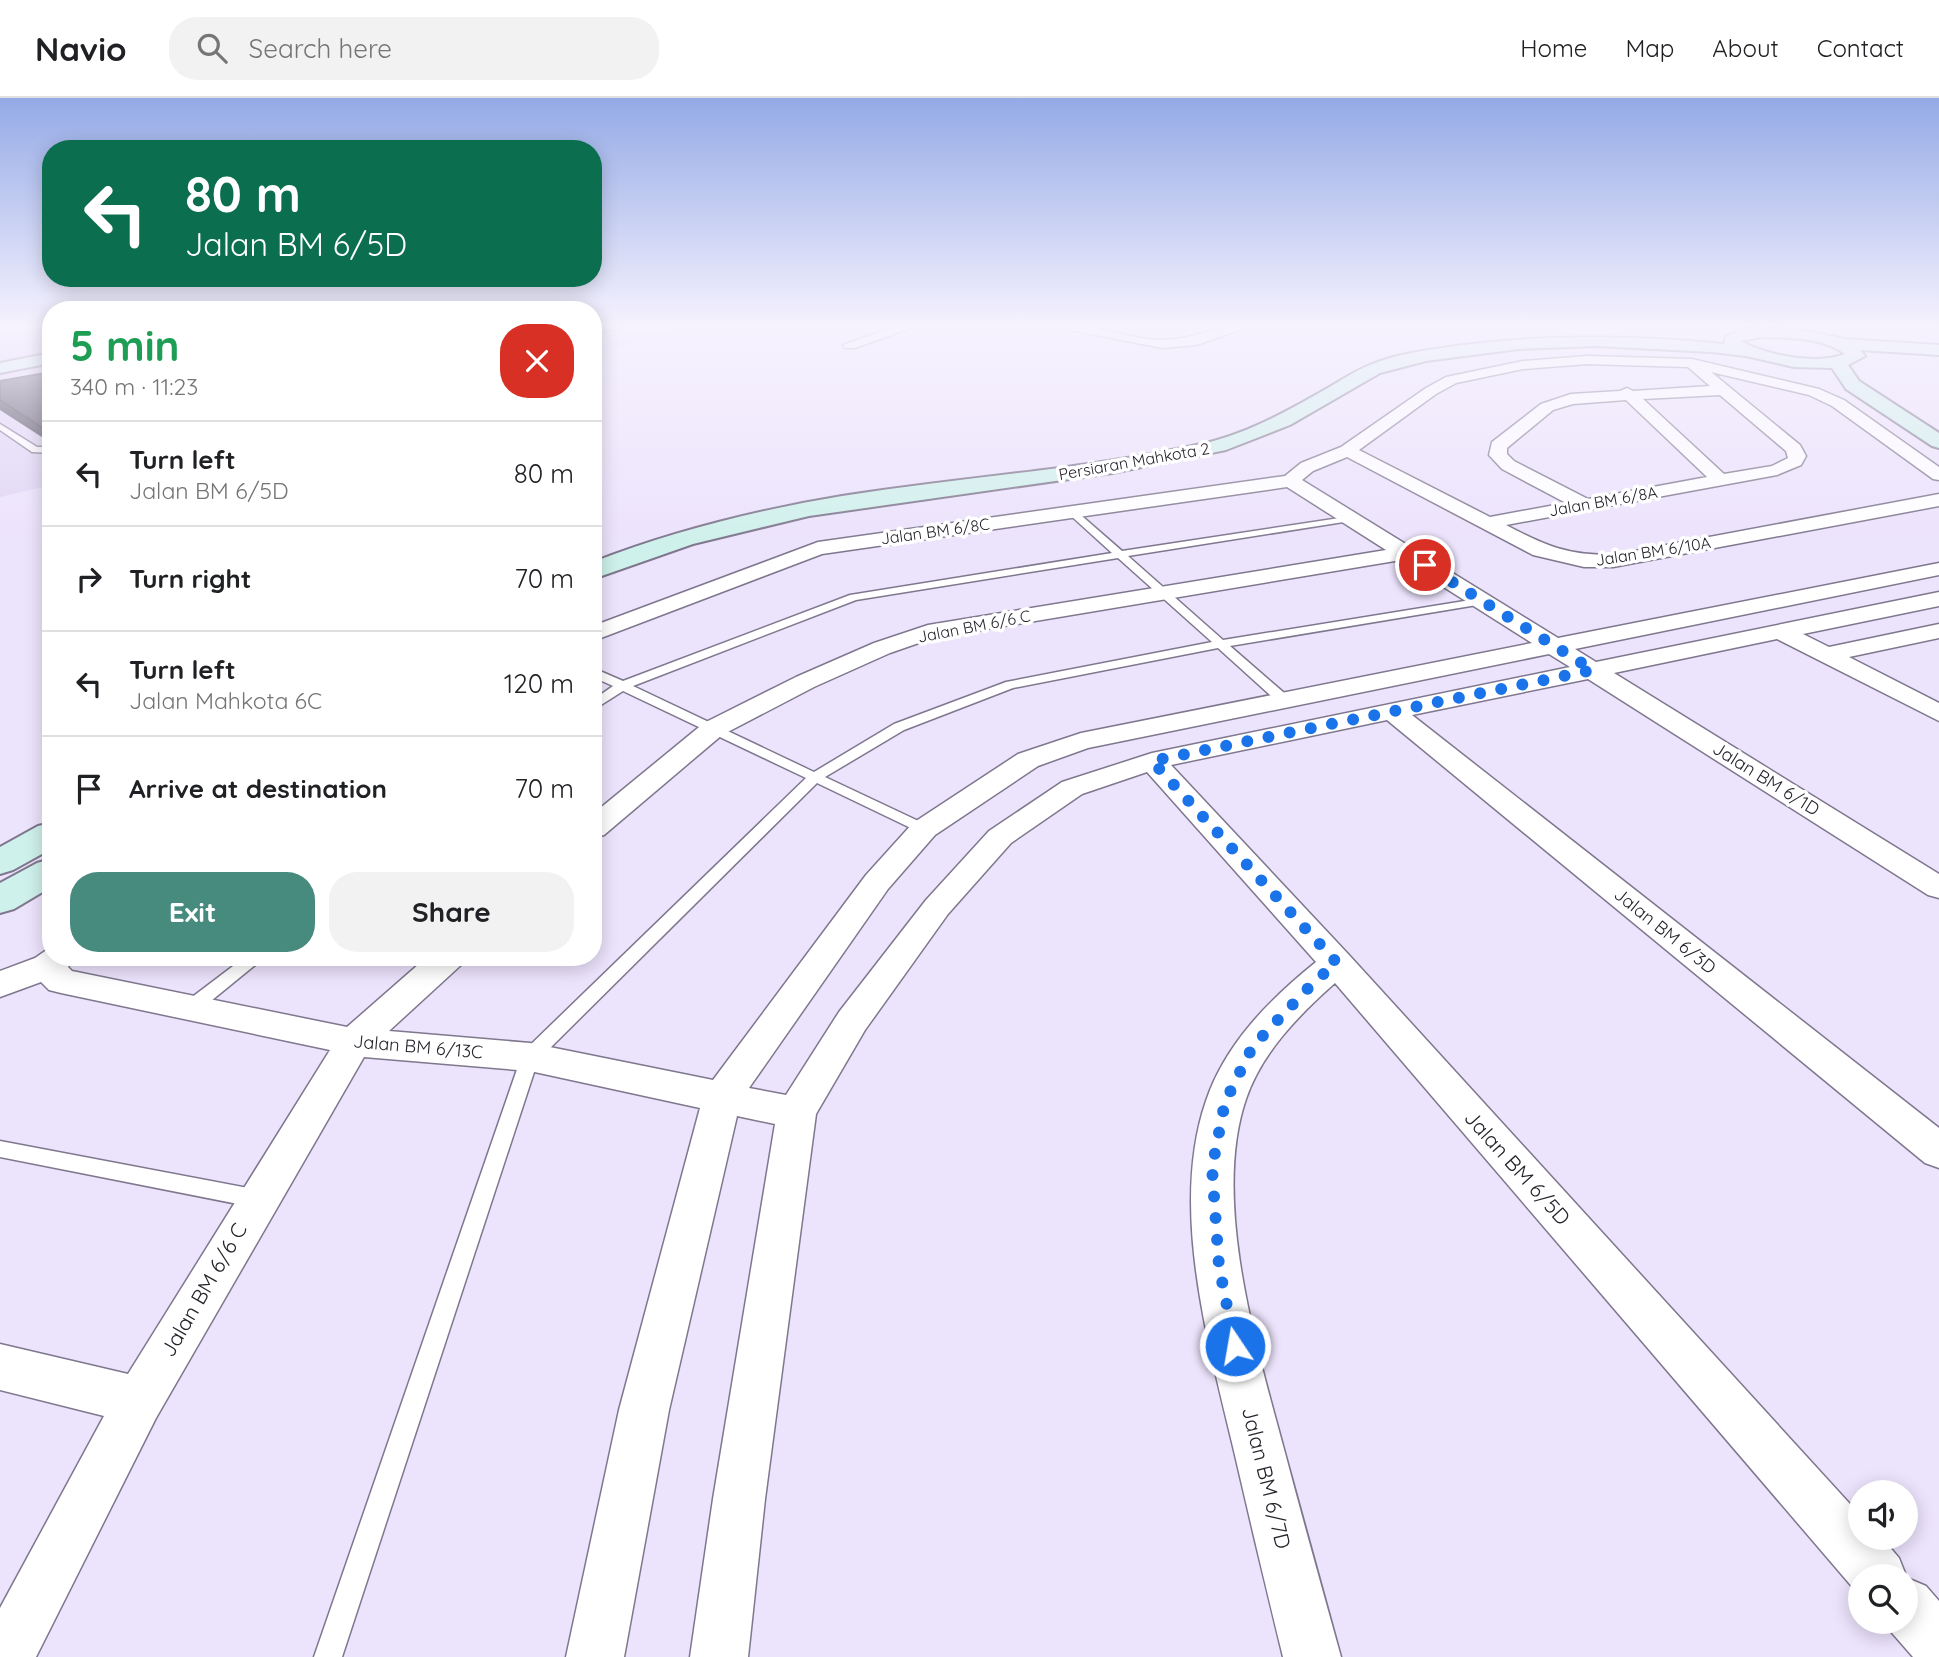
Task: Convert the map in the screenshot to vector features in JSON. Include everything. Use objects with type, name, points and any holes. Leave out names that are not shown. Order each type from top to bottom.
[{"type":"main road","name":"Persiaran Mahkota 2","points":[[602,549],[701,520],[839,498],[1097,469],[1203,450],[1266,429],[1321,399]]},
{"type":"main road","points":[[1873,399],[1939,442]]},
{"type":"main road","name":"Persiaran Mahkota 2","points":[[602,567],[626,558],[839,498]]},
{"type":"main road","points":[[0,862],[42,839]]},
{"type":"main road","points":[[0,900],[42,876]]},
{"type":"street","points":[[1290,481],[1310,465],[1347,451],[1420,399]]},
{"type":"street","points":[[1571,399],[1547,407],[1498,446],[1498,455],[1508,465],[1585,505]]},
{"type":"street","points":[[1633,399],[1720,480]]},
{"type":"street","name":"Jalan BM 6/8A","points":[[1487,523],[1783,468],[1795,461],[1797,456],[1791,446],[1734,399]]},
{"type":"street","points":[[1830,399],[1939,475]]},
{"type":"street","name":"Jalan BM 6/10A","points":[[1347,451],[1547,554],[1584,561],[1606,562],[1939,500]]},
{"type":"street","name":"Jalan BM 6/8C","points":[[602,631],[818,548],[1290,481]]},
{"type":"street","name":"Jalan BM 6/1D","points":[[1290,481],[1939,888]]},
{"type":"street","name":"Jalan BM 6/6 C","points":[[602,822],[713,729],[805,682],[882,648],[929,632],[1406,553]]},
{"type":"street","points":[[595,1657],[644,1410],[722,1097],[877,881],[924,829],[1028,760],[1081,741],[1939,569]]},
{"type":"street","points":[[719,1657],[741,1485],[796,1113],[852,1021],[937,907],[1000,837],[1073,788],[1152,761],[1939,599]]},
{"type":"street","points":[[1826,655],[1939,631]]},
{"type":"street","points":[[1781,632],[1939,713]]},
{"type":"street","name":"Jalan BM 6/3D","points":[[1391,711],[1939,1151]]},
{"type":"street","name":"Jalan BM 6/5D","points":[[1152,761],[1337,963],[1869,1564]]},
{"type":"street","name":"Jalan BM 6/7D","points":[[1312,1657],[1246,1399],[1219,1266],[1212,1168],[1225,1102],[1253,1046],[1315,981],[1337,963]]},
{"type":"street","points":[[0,985],[44,966]]},
{"type":"street","name":"Jalan BM 6/13C","points":[[55,966],[61,981],[354,1042],[530,1057],[796,1113]]},
{"type":"street","name":"Jalan BM 6/6 C","points":[[5,1657],[139,1401],[354,1042],[439,966]]},
{"type":"street","points":[[0,1367],[139,1401]]},
{"type":"street","points":[[1918,1620],[1939,1644]]},
{"type":"lane","points":[[0,426],[35,450],[42,450]]},
{"type":"lane","points":[[1072,512],[1285,701]]},
{"type":"lane","points":[[602,699],[622,685],[854,597],[1350,518]]},
{"type":"lane","points":[[328,1657],[530,1057],[815,777],[899,727],[1010,685],[1221,644],[1483,601]]},
{"type":"lane","points":[[602,676],[924,829]]},
{"type":"lane","points":[[189,1009],[245,966]]},
{"type":"lane","points":[[0,1149],[258,1199]]},
{"type":"shaded area","points":[[0,399],[42,399],[42,487],[0,497]]},
{"type":"building","points":[[42,399],[42,428],[0,400]]},
{"type":"route","points":[[1235,1346],[1219,1266],[1212,1168],[1225,1102],[1253,1046],[1315,981],[1337,963],[1152,761],[1593,670],[1425,565]]}]
